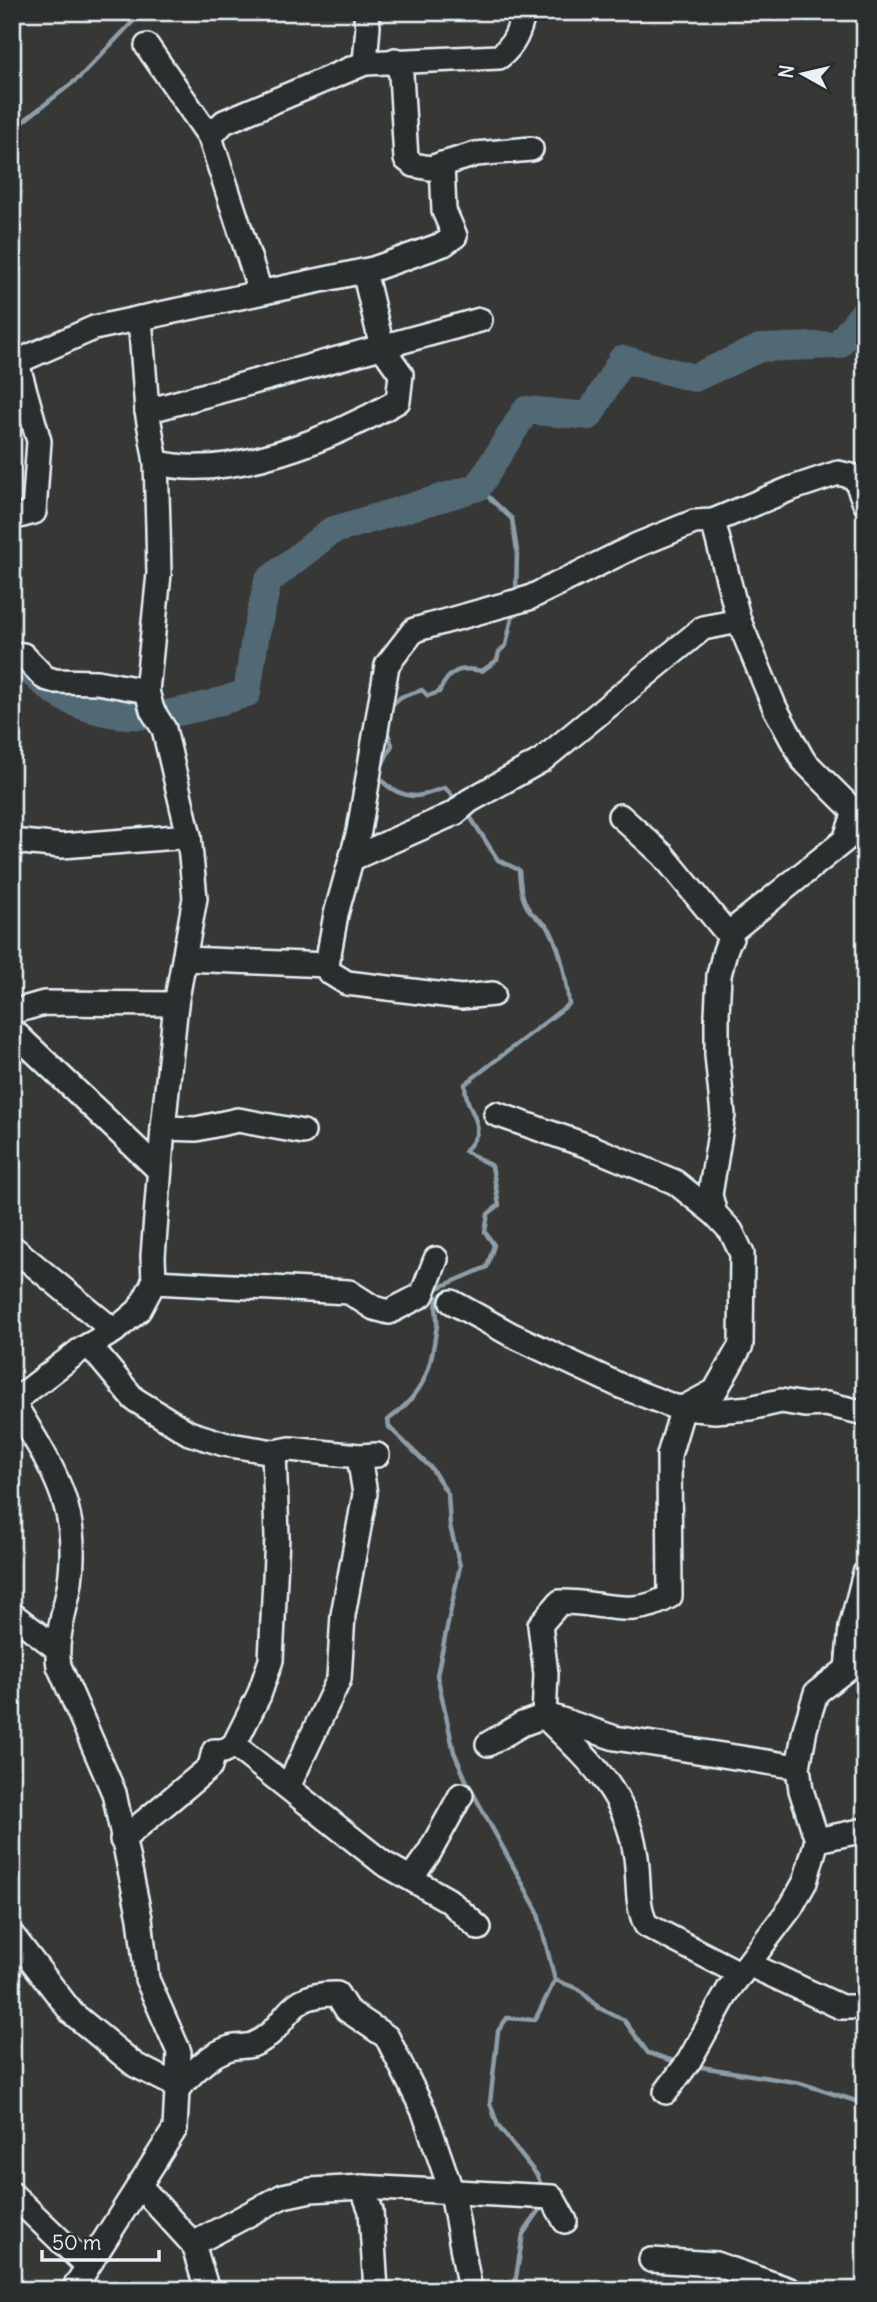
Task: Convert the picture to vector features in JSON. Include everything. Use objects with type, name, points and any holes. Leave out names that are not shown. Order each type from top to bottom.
[{"type":"street","points":[[365,12],[368,26],[365,63]]},
{"type":"street","points":[[210,137],[224,122],[365,63],[499,57],[510,49],[518,35],[524,12]]},
{"type":"street","points":[[147,46],[210,137],[261,291]]},
{"type":"street","points":[[395,60],[401,74],[406,159],[414,165],[430,168],[476,154],[531,149]]},
{"type":"street","points":[[12,518],[34,512],[39,441],[14,363],[94,328],[364,271],[444,244],[455,236],[444,211],[442,164]]},
{"type":"street","points":[[156,462],[171,466],[226,465],[310,444],[398,401],[401,374],[382,347],[364,271]]},
{"type":"street","points":[[72,2290],[175,2129],[179,2087],[179,2052],[147,1979],[139,1918],[114,1793],[59,1666],[55,1647],[65,1619],[75,1550],[71,1519],[56,1476],[13,1402],[89,1345],[114,1331],[139,1310],[154,1282],[153,1256],[159,1170],[176,1004],[195,898],[189,836],[154,710],[159,574],[156,462],[147,411],[140,318]]},
{"type":"street","points":[[147,411],[480,320]]},
{"type":"street","points":[[493,993],[461,997],[347,983],[329,972],[327,965],[336,914],[359,831],[387,665],[414,630],[529,598],[635,546],[694,523],[713,521],[790,489],[838,473],[855,477],[865,503]]},
{"type":"street","points":[[713,521],[739,621],[775,708],[803,760],[860,808],[845,840],[733,930],[719,975],[717,1055],[723,1115],[710,1195],[715,1214]]},
{"type":"street","points":[[351,859],[462,807],[542,760],[703,628],[739,621]]},
{"type":"street","points":[[12,654],[23,655],[45,678],[55,681],[96,682],[154,710]]},
{"type":"street","points":[[620,817],[663,855],[731,938]]},
{"type":"street","points":[[12,841],[62,846],[189,836]]},
{"type":"street","points":[[185,959],[327,965]]},
{"type":"street","points":[[12,1012],[44,1003],[176,1004]]},
{"type":"street","points":[[12,1030],[159,1170]]},
{"type":"street","points":[[496,1114],[588,1146],[675,1182],[715,1214],[731,1231],[742,1254],[741,1345],[715,1391],[683,1408],[669,1455],[670,1596],[652,1607],[628,1609],[560,1602],[540,1625],[546,1674],[544,1716],[597,1768],[630,1820],[636,1855],[638,1910],[646,1925],[746,1968],[757,1968],[841,2007],[865,2007]]},
{"type":"street","points":[[163,1128],[196,1129],[238,1120],[303,1132]]},
{"type":"street","points":[[12,1247],[114,1331]]},
{"type":"street","points":[[154,1282],[349,1292],[374,1308],[389,1312],[422,1296],[436,1259]]},
{"type":"street","points":[[452,1302],[512,1335],[623,1387],[683,1408],[715,1411],[750,1408],[781,1401],[805,1405],[827,1404],[865,1413]]},
{"type":"street","points":[[89,1345],[134,1399],[189,1433],[224,1444],[274,1452],[290,1449],[368,1456],[365,1494],[343,1615],[339,1679],[288,1787]]},
{"type":"street","points":[[122,1840],[209,1767],[215,1751],[224,1751],[234,1745],[259,1695],[271,1660],[277,1537],[274,1452]]},
{"type":"street","points":[[666,2092],[689,2062],[729,1989],[792,1907],[806,1882],[816,1854],[817,1840],[801,1790],[798,1767],[816,1693],[847,1669],[851,1627],[865,1573]]},
{"type":"street","points":[[12,1614],[55,1647]]},
{"type":"street","points":[[488,1744],[522,1724],[544,1716],[562,1718],[614,1738],[798,1767]]},
{"type":"street","points":[[234,1745],[383,1863],[447,1900],[479,1928]]},
{"type":"street","points":[[411,1878],[429,1853],[461,1795]]},
{"type":"street","points":[[817,1840],[865,1830]]},
{"type":"street","points":[[12,1935],[72,2013],[135,2065],[179,2087]]},
{"type":"street","points":[[179,2087],[208,2057],[231,2048],[252,2045],[271,2031],[293,2007],[313,1994],[337,1994],[347,2011],[387,2037],[424,2112],[452,2193],[470,2290]]},
{"type":"street","points":[[139,2185],[193,2244],[207,2290]]},
{"type":"street","points":[[193,2244],[283,2196],[311,2190],[362,2188],[542,2197],[565,2221]]},
{"type":"street","points":[[362,2188],[371,2211],[376,2290]]},
{"type":"street","points":[[12,2194],[87,2266]]},
{"type":"street","points":[[651,2260],[716,2264],[790,2290]]},
{"type":"waterway","points":[[12,130],[80,77],[142,12]]},
{"type":"waterway","points":[[27,669],[67,699],[112,714],[135,716],[179,712],[247,693],[255,638],[268,581],[331,531],[478,487],[526,410],[589,416],[622,359],[694,378],[760,348],[838,345],[865,311]]},
{"type":"waterway","points":[[478,487],[512,519],[517,551],[516,594]]},
{"type":"waterway","points":[[390,706],[401,697],[422,690],[428,696],[439,692],[455,672],[467,669],[482,671],[497,660],[499,652],[506,645],[514,609]]},
{"type":"waterway","points":[[386,728],[392,745],[378,773],[385,783],[396,791],[416,796],[445,788],[459,803]]},
{"type":"waterway","points":[[467,812],[498,860],[519,870],[521,891],[527,907],[548,927],[558,948],[569,1004],[465,1084],[477,1126],[477,1133],[465,1151],[492,1166],[499,1205],[488,1214],[485,1232],[494,1245],[487,1267],[431,1291],[438,1298],[432,1356],[418,1390],[411,1400],[388,1420],[389,1427],[431,1468],[448,1494],[450,1526],[460,1566],[437,1675],[454,1752],[466,1780],[537,1910],[555,1980],[535,2020],[507,2018],[498,2031],[490,2103],[498,2126],[537,2175],[543,2190]]},
{"type":"waterway","points":[[555,1980],[579,1989],[599,2008],[624,2020],[648,2053],[680,2063]]},
{"type":"waterway","points":[[695,2066],[800,2083],[865,2104]]},
{"type":"waterway","points":[[514,2290],[523,2234],[544,2204]]}]
